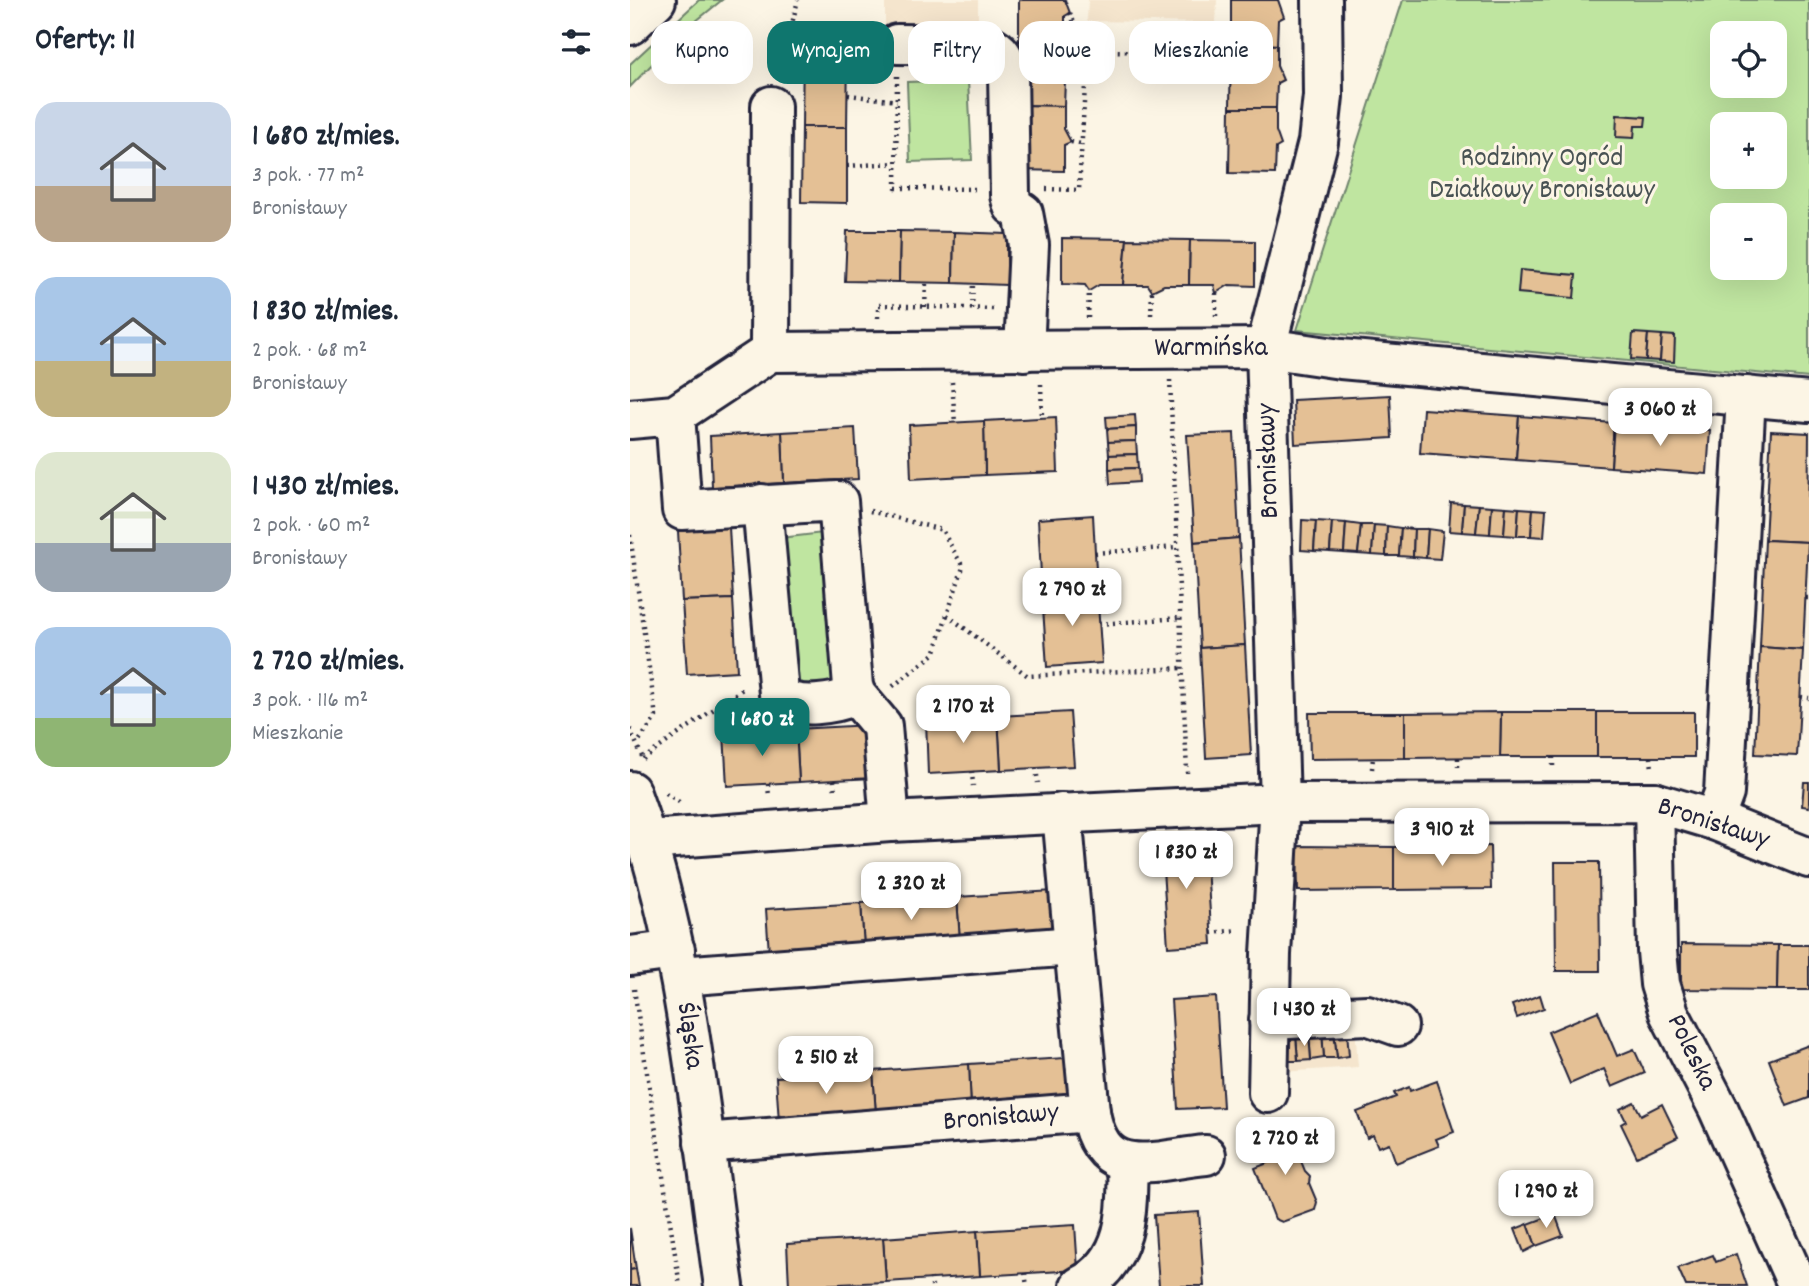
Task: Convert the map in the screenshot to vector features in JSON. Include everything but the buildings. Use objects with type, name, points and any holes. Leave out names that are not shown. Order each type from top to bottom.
[{"type":"street","points":[[630,25],[656,0]]},
{"type":"street","name":"Bronisławy","points":[[1268,1093],[1280,803],[1266,348],[1318,142],[1323,96],[1322,0]]},
{"type":"street","points":[[897,44],[989,45],[999,49],[1008,70],[1010,189],[1013,206],[1023,213],[1027,226],[1024,351]]},
{"type":"street","points":[[630,419],[675,415],[770,352],[771,106]]},
{"type":"street","name":"Warmińska","points":[[770,352],[1266,348],[1341,359],[1809,402]]},
{"type":"street","points":[[1714,820],[1724,793],[1746,396]]},
{"type":"street","points":[[675,415],[682,510],[838,501],[862,702],[882,726],[890,822]]},
{"type":"street","points":[[762,505],[779,694],[785,700],[797,703],[862,702]]},
{"type":"street","name":"Śląska","points":[[645,776],[648,840],[678,963],[724,1286]]},
{"type":"street","name":"Bronisławy","points":[[648,840],[890,822],[1280,803],[1654,802],[1714,820],[1809,858]]},
{"type":"street","name":"Poleska","points":[[1654,802],[1660,984],[1669,1013],[1718,1108],[1798,1286]]},
{"type":"street","name":"Bronisławy","points":[[704,1143],[1090,1112],[1062,813]]},
{"type":"street","points":[[631,968],[678,963],[1074,946]]},
{"type":"street","points":[[1269,1020],[1367,1015],[1398,1026]]},
{"type":"street","points":[[1090,1112],[1094,1136],[1111,1157],[1127,1163],[1206,1155]]},
{"type":"street","points":[[1080,1286],[1096,1278],[1111,1262],[1124,1232],[1128,1196],[1127,1163]]},
{"type":"path","points":[[771,106],[798,0]]},
{"type":"path","points":[[1070,13],[1074,21]]},
{"type":"path","points":[[897,44],[896,188],[1079,190],[1085,84]]},
{"type":"path","points":[[848,95],[897,101]]},
{"type":"path","points":[[1071,142],[1081,144]]},
{"type":"path","points":[[847,166],[897,163]]},
{"type":"path","points":[[925,307],[926,283]]},
{"type":"path","points":[[972,309],[973,284]]},
{"type":"path","points":[[878,352],[878,305],[1026,310]]},
{"type":"path","points":[[1168,349],[1187,785]]},
{"type":"path","points":[[838,501],[942,530],[962,567],[934,654],[862,702]]},
{"type":"path","points":[[630,535],[656,717],[637,745]]},
{"type":"path","points":[[1095,553],[1177,547]]},
{"type":"path","points":[[947,615],[1028,676],[1182,668]]},
{"type":"path","points":[[1099,624],[1180,618]]},
{"type":"path","points":[[645,776],[750,684]]},
{"type":"path","points":[[1801,697],[1809,698]]},
{"type":"path","points":[[630,729],[645,776],[686,806]]},
{"type":"path","points":[[631,968],[680,1286]]},
{"type":"path","points":[[1025,1273],[1027,1286]]},
{"type":"path","points":[[931,1278],[932,1286]]},
{"type":"shaded area","points":[[885,0],[978,0],[978,21],[908,21],[908,27],[894,27],[894,21],[885,21]]},
{"type":"shaded area","points":[[1088,0],[1217,0],[1216,21],[1087,21]]},
{"type":"shaded area","points":[[1355,1025],[1358,1067],[1281,1072],[1278,1031]]},
{"type":"green space","points":[[699,0],[722,0],[696,21],[676,21]]},
{"type":"green space","name":"Rodzinny Ogród Działkowy Bronisławy","points":[[1403,0],[1809,0],[1809,378],[1297,330]]},
{"type":"green space","points":[[651,45],[651,65],[630,87],[630,64]]},
{"type":"green space","points":[[907,82],[968,84],[972,160],[910,162]]},
{"type":"green space","points":[[831,532],[836,682],[796,684],[781,538]]}]
